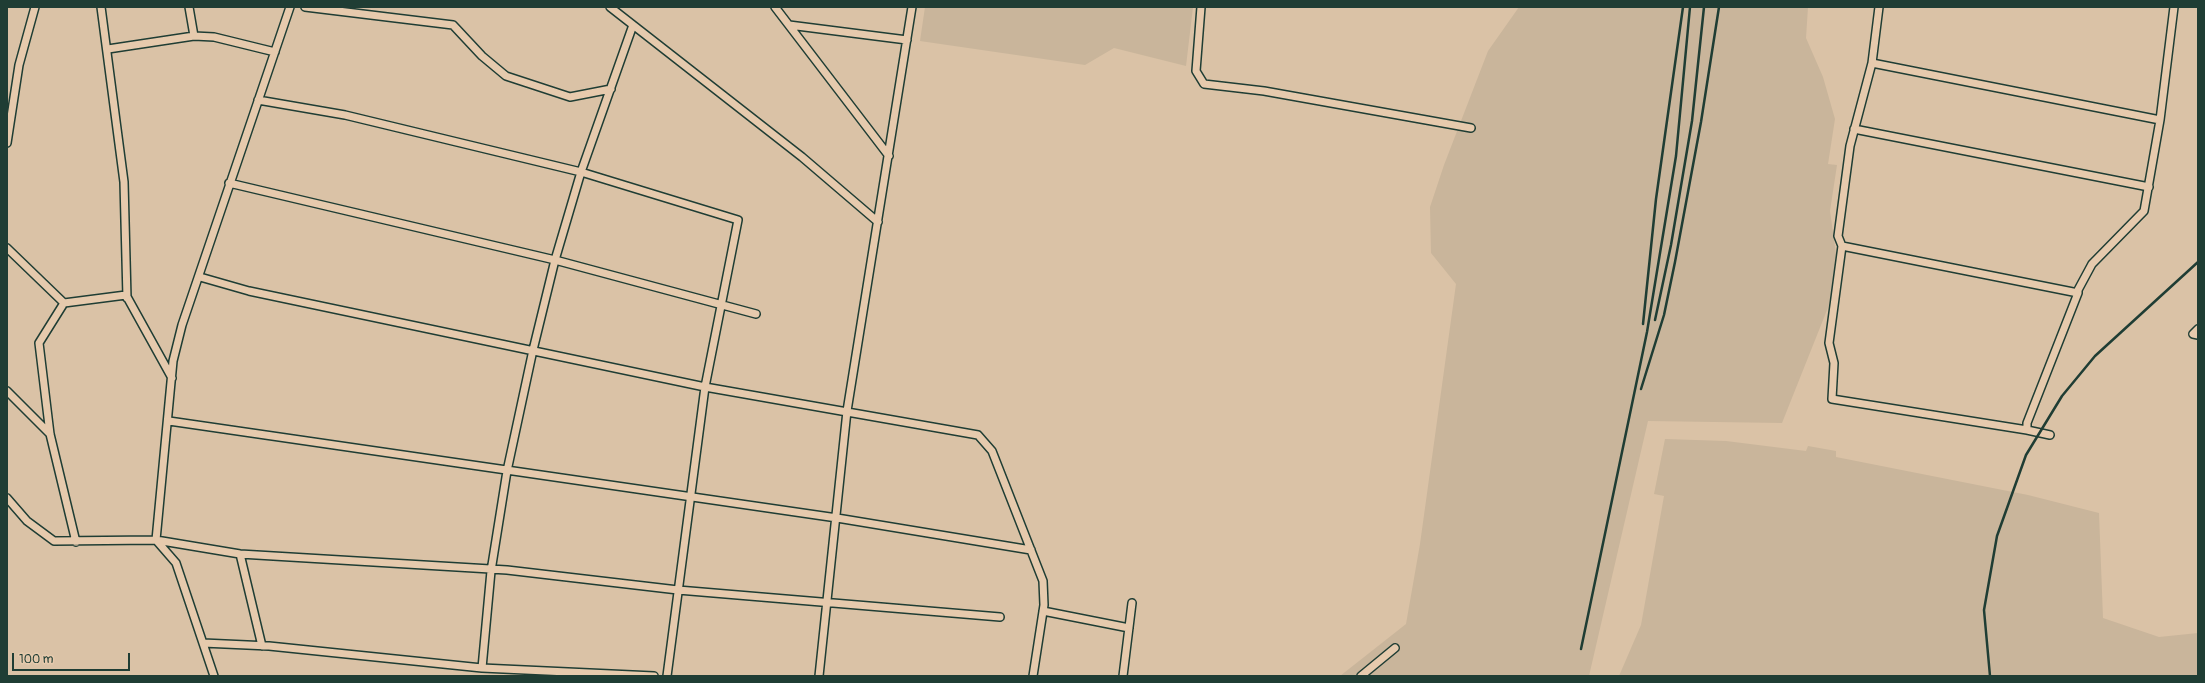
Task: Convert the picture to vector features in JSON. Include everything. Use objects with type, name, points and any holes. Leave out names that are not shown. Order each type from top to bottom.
[{"type":"street","points":[[7,142],[19,65],[35,7]]},
{"type":"street","points":[[101,7],[108,49],[124,182],[127,298]]},
{"type":"street","points":[[190,7],[194,36]]},
{"type":"street","points":[[214,676],[176,563],[156,540],[169,421],[172,378],[182,325],[200,277],[228,183],[290,7]]},
{"type":"street","points":[[305,7],[453,25],[482,56],[506,76],[570,97],[611,89]]},
{"type":"street","points":[[610,7],[802,157],[878,222]]},
{"type":"street","points":[[775,7],[888,156]]},
{"type":"street","points":[[819,676],[837,518],[847,411],[912,7]]},
{"type":"street","points":[[1201,7],[1196,71],[1204,84],[1264,91],[1472,128]]},
{"type":"street","points":[[1879,7],[1872,63],[1854,129],[1838,236],[1842,246],[1829,343],[1834,363],[1832,399],[2027,430],[2050,436]]},
{"type":"street","points":[[2027,430],[2030,415],[2078,290],[2092,264],[2144,211],[2160,120],[2174,7]]},
{"type":"street","points":[[482,668],[491,570],[507,471],[533,350],[555,260],[581,172],[633,25]]},
{"type":"street","points":[[789,25],[907,40]]},
{"type":"street","points":[[108,49],[194,36],[214,37],[275,52]]},
{"type":"street","points":[[1872,63],[2160,120]]},
{"type":"street","points":[[258,100],[345,115],[581,172],[738,220],[705,387],[668,676]]},
{"type":"street","points":[[1854,129],[2149,187]]},
{"type":"street","points":[[228,183],[555,260],[756,314]]},
{"type":"street","points":[[1842,246],[2078,293]]},
{"type":"street","points":[[7,248],[64,303]]},
{"type":"street","points":[[200,277],[249,291],[705,387],[978,435],[992,451],[1043,581],[1043,611],[1033,676]]},
{"type":"street","points":[[64,303],[126,295],[172,378]]},
{"type":"street","points":[[64,303],[39,344],[50,434],[76,542]]},
{"type":"street","points":[[2198,328],[2193,334],[2198,335]]},
{"type":"street","points":[[7,390],[50,434]]},
{"type":"street","points":[[169,421],[837,518],[1031,550]]},
{"type":"street","points":[[7,498],[27,521],[54,541],[76,542],[156,540],[240,554],[507,570],[678,590],[828,601],[1000,617]]},
{"type":"street","points":[[240,554],[262,646]]},
{"type":"street","points":[[1123,676],[1132,603]]},
{"type":"street","points":[[1043,611],[1129,628]]},
{"type":"street","points":[[203,643],[262,646],[482,668],[654,676]]},
{"type":"street","points":[[1361,676],[1395,648]]},
{"type":"shaded area","points":[[925,7],[1193,7],[1186,66],[1114,48],[1085,65],[920,41]]},
{"type":"shaded area","points":[[1519,7],[1808,7],[1806,38],[1823,77],[1835,119],[1828,164],[1837,165],[1830,211],[1836,254],[1829,305],[1782,423],[1648,421],[1589,676],[1340,676],[1406,624],[1420,544],[1456,284],[1431,253],[1430,207],[1444,165],[1488,51]]},
{"type":"shaded area","points":[[1665,439],[1726,441],[1806,451],[1808,446],[1836,451],[1836,457],[2028,495],[2099,513],[2103,618],[2159,637],[2198,633],[2198,676],[1619,676],[1641,625],[1664,496],[1654,494]]},
{"type":"railway","points":[[1643,324],[1656,199],[1683,7]]},
{"type":"railway","points":[[1581,649],[1647,332],[1676,156],[1690,7]]},
{"type":"railway","points":[[1655,320],[1671,245],[1692,121],[1704,7]]},
{"type":"railway","points":[[1641,389],[1664,315],[1675,262],[1701,122],[1719,7]]},
{"type":"railway","points":[[1990,676],[1984,610],[1997,536],[2026,455],[2062,396],[2095,356],[2198,262]]}]
